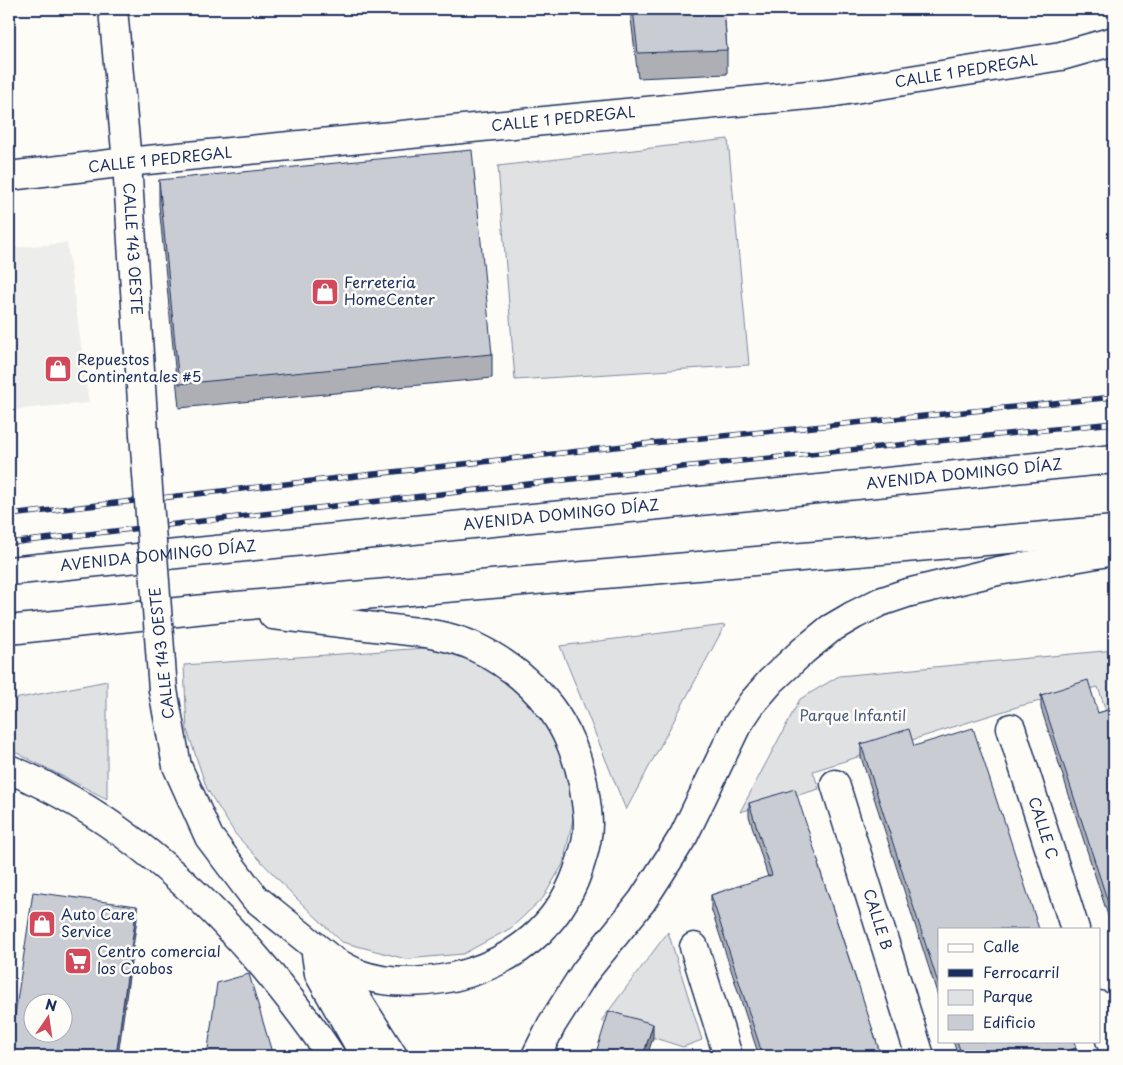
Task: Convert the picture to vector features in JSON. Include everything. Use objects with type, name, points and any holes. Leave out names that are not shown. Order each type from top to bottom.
[{"type":"main road","name":"CALLE 143 OESTE","points":[[113,9],[127,162],[144,434],[163,690],[177,766],[209,837],[256,898],[324,954]]},
{"type":"main road","name":"CALLE 1 PEDREGAL","points":[[9,176],[127,162],[829,93],[1060,56],[1114,41]]},
{"type":"main road","name":"AVENIDA DOMINGO DÍAZ","points":[[9,571],[1114,459]]},
{"type":"main road","points":[[9,630],[214,608],[1114,530]]},
{"type":"main road","points":[[536,1056],[552,1024],[585,972],[642,901],[684,835],[736,727],[752,703],[771,681],[803,650],[854,615],[880,602],[906,593],[998,571],[1114,551]]},
{"type":"main road","points":[[214,608],[426,633],[450,638],[473,646],[500,660],[517,673],[550,707],[574,752],[581,773],[586,798],[588,825],[586,844],[580,867],[572,887],[560,907],[544,928],[518,949],[502,960],[489,965],[457,976],[434,981],[382,979],[360,974],[324,954]]},
{"type":"main road","name":"CALLE C","points":[[1011,728],[1075,928]]},
{"type":"main road","points":[[9,769],[35,780],[100,816],[152,855],[195,893],[226,924],[280,986],[331,1056]]},
{"type":"main road","name":"CALLE B","points":[[835,784],[920,1056]]},
{"type":"main road","points":[[694,947],[725,1055]]},
{"type":"main road","points":[[324,954],[319,974],[365,1056]]},
{"type":"main road","points":[[324,954],[392,1056]]},
{"type":"main road","points":[[1100,1008],[1114,1052]]},
{"type":"main road","points":[[522,1056],[552,1024]]},
{"type":"shaded area","points":[[67,243],[89,403],[9,410],[9,248]]},
{"type":"green space","points":[[728,139],[749,365],[515,380],[498,166]]},
{"type":"green space","points":[[725,625],[626,810],[560,646]]},
{"type":"green space","points":[[454,646],[532,696],[565,757],[575,810],[563,864],[543,898],[511,928],[463,954],[406,959],[342,942],[295,897],[236,835],[207,789],[187,730],[184,665]]},
{"type":"green space","name":"Parque Infantil","points":[[1114,650],[1114,715],[1108,717],[1098,687],[1020,706],[813,771],[819,789],[740,812],[800,699],[839,676]]},
{"type":"green space","points":[[107,681],[107,799],[9,749],[9,700]]},
{"type":"green space","points":[[668,932],[702,1040],[683,1047],[601,1021]]},
{"type":"building","points":[[633,9],[724,9],[727,50],[638,53]]},
{"type":"building","name":"Ferreteria HomeCenter","points":[[472,150],[492,354],[179,384],[159,180]]},
{"type":"building","points":[[1088,680],[1098,713],[1114,708],[1114,921],[1041,695]]},
{"type":"building","points":[[973,728],[1039,928],[938,928],[938,983],[861,744],[909,729],[914,746]]},
{"type":"building","points":[[795,789],[881,1056],[763,1056],[711,895],[772,875],[749,803]]},
{"type":"building","name":"Centro comercial los Caobos","points":[[33,892],[137,906],[116,1056],[9,1056]]},
{"type":"building","points":[[249,974],[273,1056],[207,1056],[217,983]]},
{"type":"building","points":[[609,1011],[653,1024],[643,1056],[595,1056]]},
{"type":"building","points":[[957,1042],[1074,1042],[1076,1048],[1051,1056],[962,1056]]},
{"type":"railway","points":[[9,515],[642,444],[1114,397]]},
{"type":"railway","points":[[9,543],[643,471],[1114,423]]},
{"type":"place","name":"Ferreteria HomeCenter","points":[[325,292]]},
{"type":"place","name":"Repuestos Continentales #5","points":[[58,369]]},
{"type":"place","name":"Auto Care Service","points":[[42,924]]},
{"type":"place","name":"Centro comercial los Caobos","points":[[78,961]]}]
